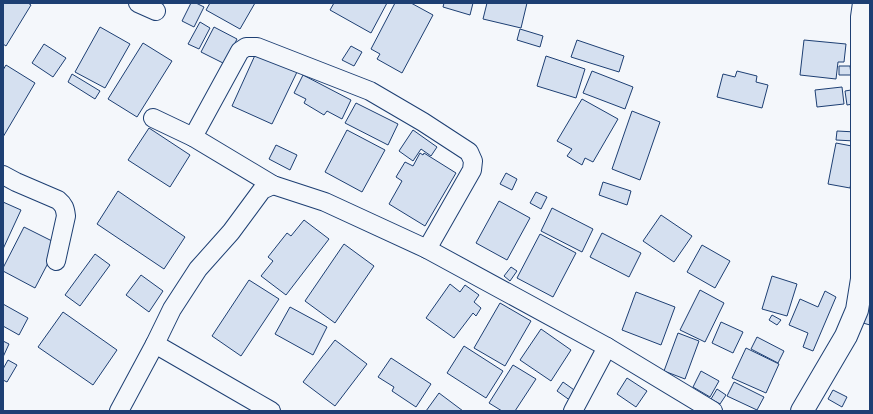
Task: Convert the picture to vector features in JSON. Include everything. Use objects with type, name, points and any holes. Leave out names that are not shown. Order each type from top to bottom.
[{"type":"street","points":[[138,3],[156,11]]},
{"type":"street","points":[[802,411],[846,336],[857,310],[866,256],[866,77],[862,17],[864,3]]},
{"type":"street","points":[[193,137],[240,51],[246,47],[257,48],[370,91],[423,122],[469,152],[473,161],[472,170],[427,249]]},
{"type":"street","points":[[154,118],[193,137],[272,185],[325,202],[427,249],[607,347],[713,411]]},
{"type":"street","points":[[3,175],[58,200],[63,204],[66,209],[66,216],[56,261]]},
{"type":"street","points":[[119,411],[172,309],[198,269],[231,232],[262,190],[272,185]]},
{"type":"street","points":[[155,344],[271,411]]},
{"type":"street","points":[[573,411],[607,347]]},
{"type":"building","points":[[3,3],[28,3],[31,5],[6,46],[3,44]]},
{"type":"building","points":[[191,3],[196,3],[204,7],[194,27],[182,21]]},
{"type":"building","points":[[210,3],[255,3],[240,29],[206,10]]},
{"type":"building","points":[[334,3],[387,3],[371,33],[330,10]]},
{"type":"building","points":[[395,3],[411,3],[433,15],[402,73],[377,59],[380,54],[371,49]]},
{"type":"building","points":[[444,3],[473,3],[470,15],[443,7]]},
{"type":"building","points":[[487,3],[527,3],[521,28],[483,19]]},
{"type":"building","points":[[200,22],[210,28],[199,49],[188,44]]},
{"type":"building","points":[[100,27],[130,44],[105,88],[75,72]]},
{"type":"building","points":[[214,27],[237,39],[225,64],[201,52]]},
{"type":"building","points":[[520,29],[543,36],[540,47],[517,40]]},
{"type":"building","points":[[577,40],[624,56],[619,72],[571,57]]},
{"type":"building","points":[[804,40],[846,44],[844,62],[838,62],[836,79],[800,75]]},
{"type":"building","points":[[143,43],[172,61],[137,117],[108,99]]},
{"type":"building","points":[[44,44],[66,58],[53,77],[32,63]]},
{"type":"building","points":[[351,46],[362,52],[354,66],[342,60]]},
{"type":"building","points":[[256,53],[297,72],[272,124],[232,106]]},
{"type":"building","points":[[546,56],[585,69],[576,98],[537,86]]},
{"type":"building","points":[[6,65],[35,83],[3,137],[3,70]]},
{"type":"building","points":[[839,66],[850,66],[851,75],[839,75]]},
{"type":"building","points":[[592,71],[633,87],[625,109],[583,93]]},
{"type":"building","points":[[737,71],[757,76],[756,82],[768,85],[762,108],[717,97],[723,74],[735,77]]},
{"type":"building","points":[[72,74],[100,91],[95,99],[68,82]]},
{"type":"building","points":[[303,75],[351,100],[342,119],[327,111],[324,115],[304,103],[306,99],[294,93]]},
{"type":"building","points":[[842,87],[844,104],[817,107],[815,90]]},
{"type":"building","points":[[857,89],[859,103],[847,105],[845,91]]},
{"type":"building","points":[[582,99],[618,119],[593,162],[585,158],[582,165],[567,156],[572,149],[557,141]]},
{"type":"building","points":[[356,103],[398,124],[388,145],[345,123]]},
{"type":"building","points":[[632,111],[660,122],[640,180],[612,169]]},
{"type":"building","points":[[149,128],[190,155],[170,187],[128,160]]},
{"type":"building","points":[[347,130],[385,150],[362,192],[325,172]]},
{"type":"building","points":[[413,130],[437,147],[431,156],[421,149],[413,161],[399,151]]},
{"type":"building","points":[[837,131],[856,132],[855,141],[836,140]]},
{"type":"building","points":[[836,143],[857,147],[850,188],[828,184]]},
{"type":"building","points":[[276,145],[297,155],[290,170],[269,159]]},
{"type":"building","points":[[420,153],[423,155],[424,153],[456,173],[425,226],[389,204],[402,181],[396,177],[405,162],[413,166]]},
{"type":"building","points":[[506,173],[517,179],[512,190],[500,184]]},
{"type":"building","points":[[603,182],[631,191],[627,205],[599,195]]},
{"type":"building","points":[[118,191],[185,237],[164,269],[97,224]]},
{"type":"building","points":[[536,192],[547,197],[541,209],[530,203]]},
{"type":"building","points":[[499,201],[530,218],[507,260],[476,243]]},
{"type":"building","points":[[3,202],[21,210],[3,249]]},
{"type":"building","points":[[552,208],[593,229],[582,252],[541,231]]},
{"type":"building","points":[[661,215],[692,236],[674,262],[643,241]]},
{"type":"building","points":[[304,220],[329,239],[286,295],[261,276],[273,261],[268,257],[287,233],[291,236]]},
{"type":"building","points":[[24,227],[58,244],[35,288],[3,271],[3,268]]},
{"type":"building","points":[[602,233],[641,253],[629,277],[590,257]]},
{"type":"building","points":[[540,234],[576,253],[553,297],[517,278]]},
{"type":"building","points":[[344,244],[374,266],[335,323],[305,301]]},
{"type":"building","points":[[702,245],[730,261],[715,288],[687,272]]},
{"type":"building","points":[[95,254],[110,265],[80,306],[65,295]]},
{"type":"building","points":[[511,267],[517,271],[510,281],[504,276]]},
{"type":"building","points":[[141,275],[163,291],[149,312],[126,295]]},
{"type":"building","points":[[772,276],[797,284],[787,316],[762,309]]},
{"type":"building","points":[[249,280],[279,299],[241,356],[212,336]]},
{"type":"building","points":[[450,284],[460,292],[465,285],[479,295],[474,302],[481,308],[476,316],[473,313],[454,338],[426,318]]},
{"type":"building","points":[[700,290],[724,303],[705,342],[680,330]]},
{"type":"building","points":[[825,291],[836,297],[813,351],[803,347],[808,333],[789,325],[800,299],[818,307]]},
{"type":"building","points":[[636,292],[675,307],[661,345],[622,330]]},
{"type":"building","points":[[870,301],[870,325],[863,323]]},
{"type":"building","points":[[500,303],[531,321],[505,366],[474,348]]},
{"type":"building","points":[[3,304],[28,318],[19,335],[3,326]]},
{"type":"building","points":[[290,307],[327,327],[313,355],[275,334]]},
{"type":"building","points":[[63,312],[117,350],[93,385],[38,347]]},
{"type":"building","points":[[772,315],[781,320],[777,325],[769,320]]},
{"type":"building","points":[[721,322],[743,332],[733,353],[712,343]]},
{"type":"building","points":[[541,329],[571,350],[551,381],[520,360]]},
{"type":"building","points":[[678,333],[699,341],[685,379],[664,371]]},
{"type":"building","points":[[757,337],[784,351],[778,363],[751,349]]},
{"type":"building","points":[[335,340],[367,364],[335,406],[303,382]]},
{"type":"building","points":[[3,341],[9,344],[3,357]]},
{"type":"building","points":[[464,346],[503,371],[486,398],[447,373]]},
{"type":"building","points":[[746,348],[779,364],[766,393],[732,378]]},
{"type":"building","points":[[391,358],[431,384],[416,407],[392,391],[394,387],[378,377]]},
{"type":"building","points":[[8,360],[17,365],[7,382],[3,380],[3,369]]},
{"type":"building","points":[[513,365],[536,379],[515,411],[502,411],[489,403]]},
{"type":"building","points":[[701,371],[719,381],[710,397],[693,387]]},
{"type":"building","points":[[627,378],[647,391],[636,407],[617,394]]},
{"type":"building","points":[[563,382],[577,392],[571,401],[557,391]]},
{"type":"building","points":[[734,382],[764,397],[757,410],[727,396]]},
{"type":"building","points":[[717,389],[726,395],[720,404],[711,399]]},
{"type":"building","points":[[833,390],[847,397],[842,407],[828,399]]},
{"type":"building","points":[[439,393],[463,411],[426,411]]}]
